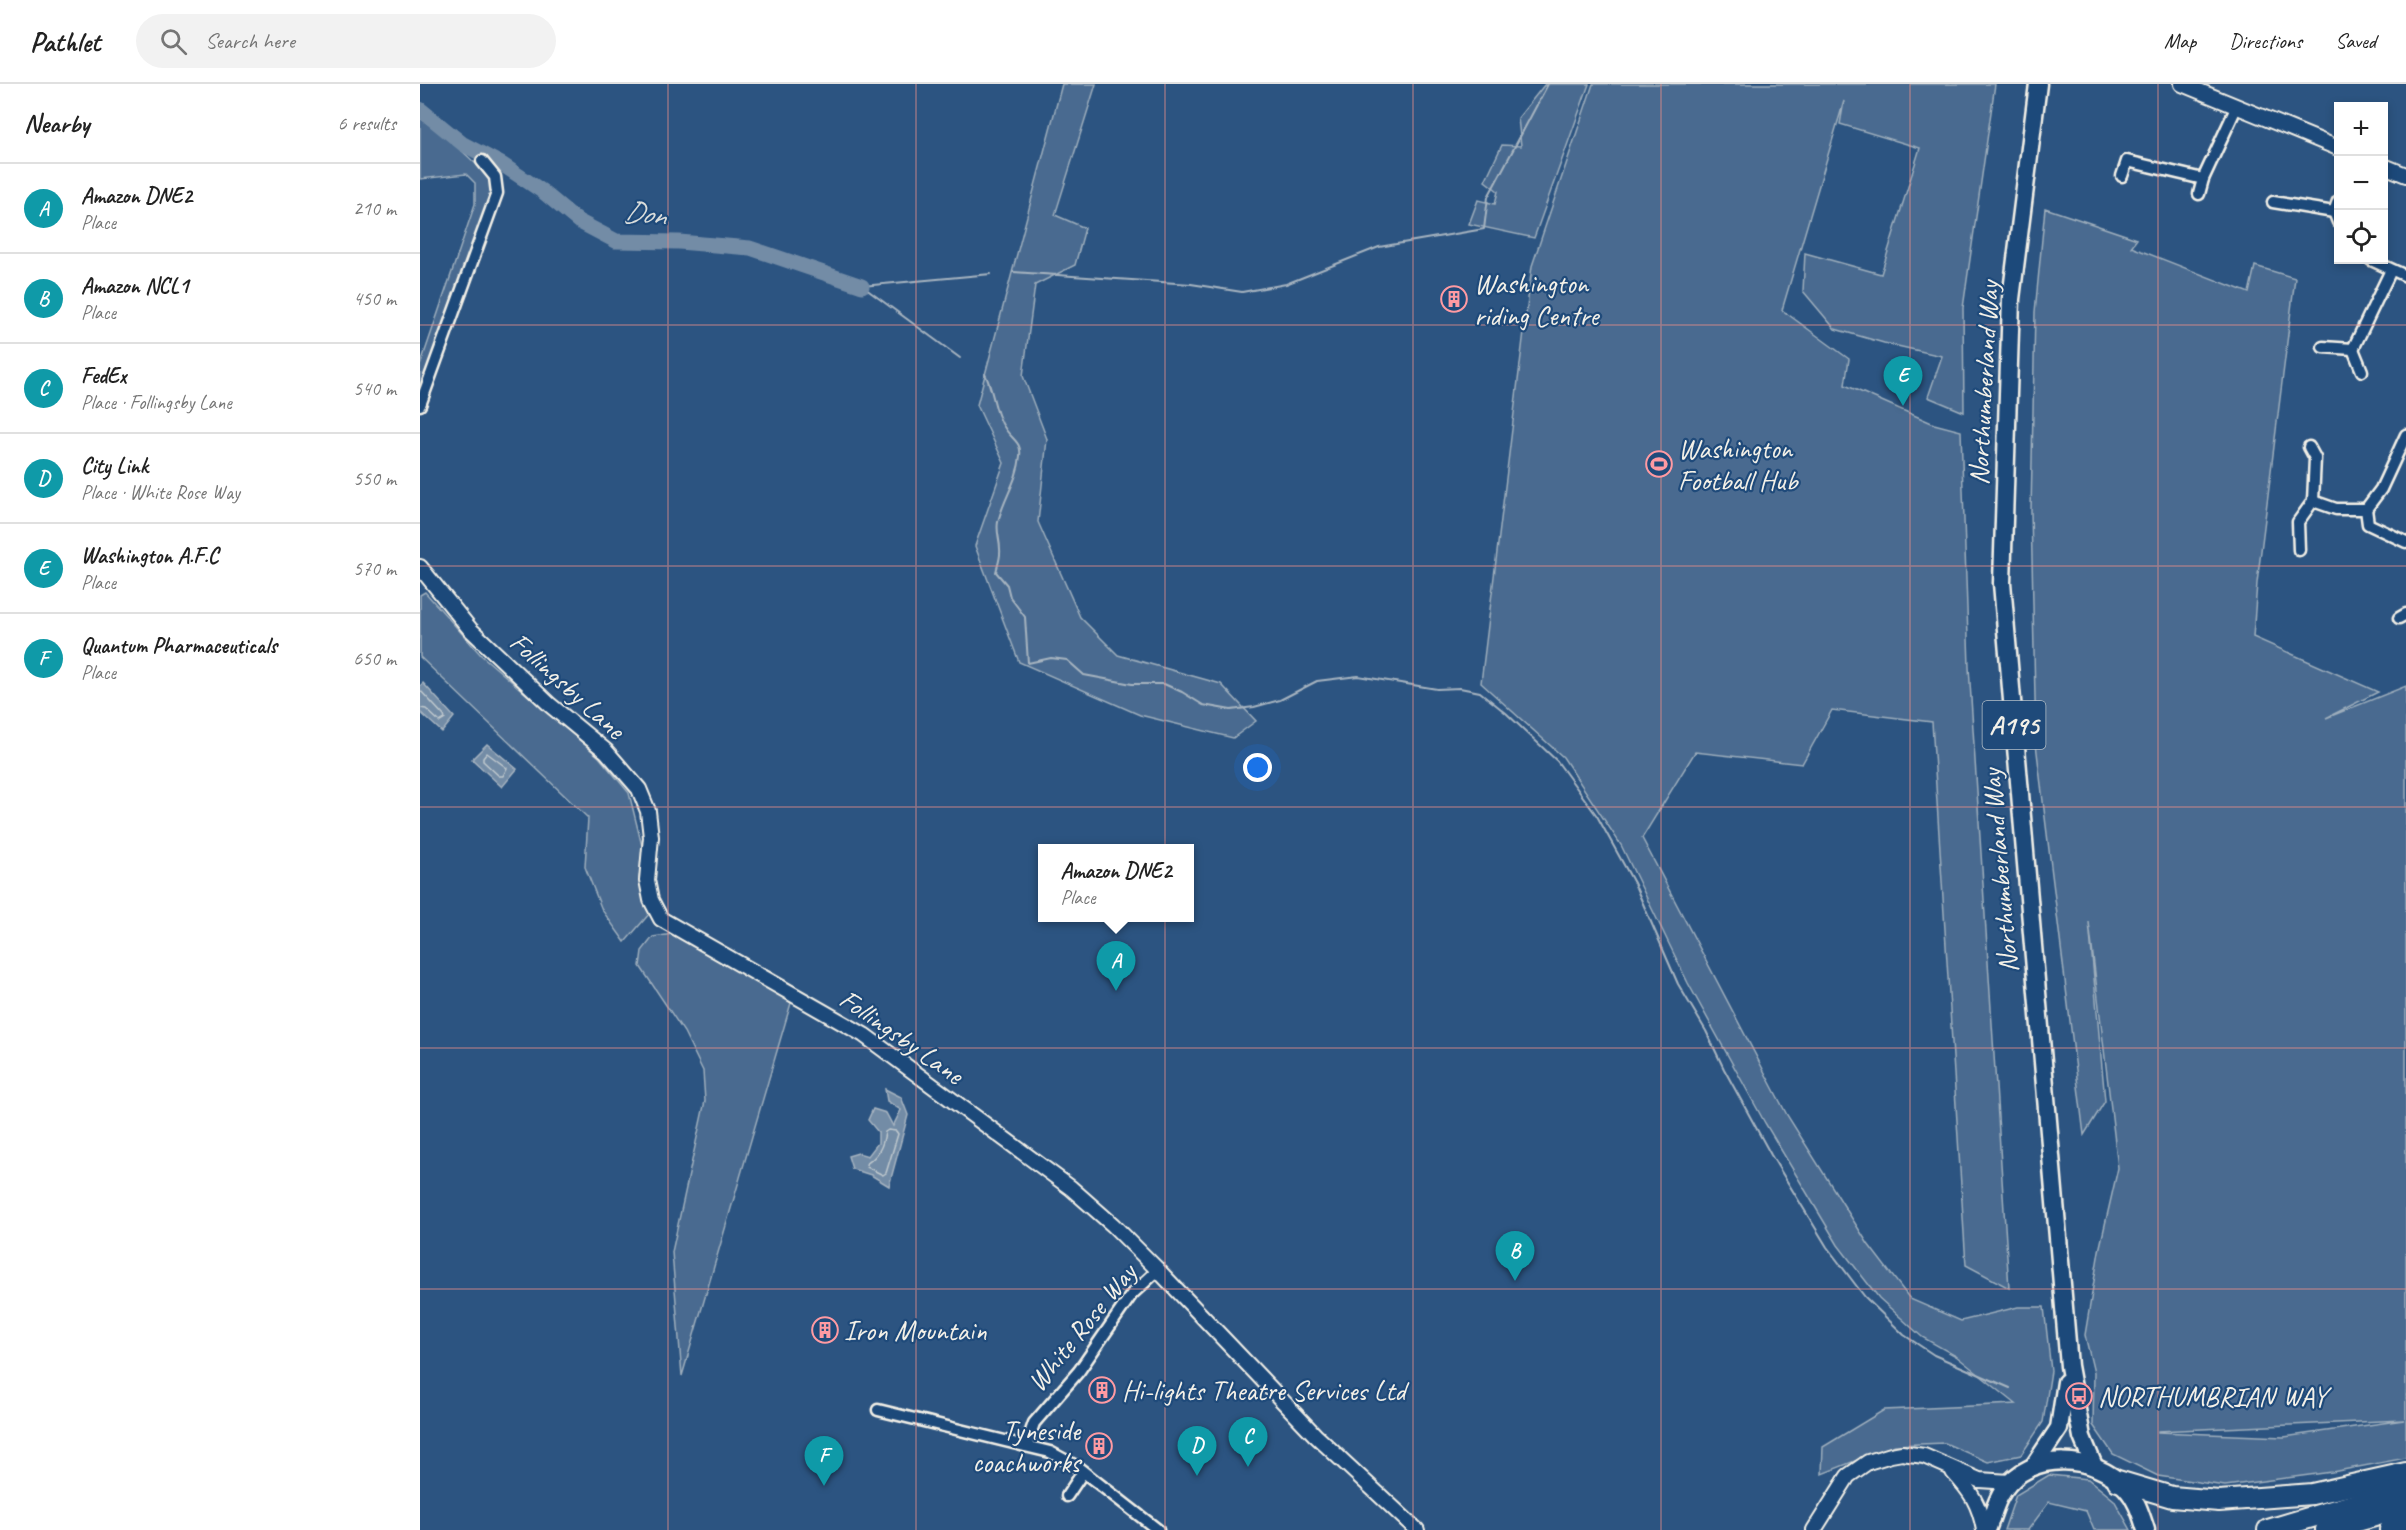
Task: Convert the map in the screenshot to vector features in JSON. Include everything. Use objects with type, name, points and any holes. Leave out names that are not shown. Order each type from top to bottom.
[{"type":"highway","points":[[2118,1481],[2172,1497],[2218,1501],[2312,1494],[2406,1473]]},
{"type":"highway","points":[[2268,1530],[2406,1488]]},
{"type":"highway","points":[[2326,1530],[2406,1507]]},
{"type":"highway","points":[[2390,1530],[2406,1524]]},
{"type":"main road","name":"Northumberland Way","points":[[2038,84],[2011,299],[2002,583],[2069,1366],[2082,1437],[2094,1466]]},
{"type":"main road","name":"Northumberland Way","points":[[2034,1467],[2059,1428],[2069,1366]]},
{"type":"main road","points":[[1985,1530],[2002,1492],[2010,1482],[2034,1467],[2050,1462],[2067,1461],[2094,1466],[2118,1481],[2132,1496],[2146,1530]]},
{"type":"street","points":[[2182,84],[2334,146]]},
{"type":"street","points":[[2199,194],[2237,106]]},
{"type":"street","points":[[420,405],[497,193],[495,177],[482,161]]},
{"type":"street","points":[[2122,176],[2127,161],[2204,179]]},
{"type":"street","points":[[2388,168],[2406,175]]},
{"type":"street","points":[[2273,202],[2334,217]]},
{"type":"street","points":[[2379,264],[2406,276]]},
{"type":"street","points":[[2361,371],[2353,349],[2391,270]]},
{"type":"street","points":[[2323,347],[2353,349]]},
{"type":"street","points":[[2406,435],[2381,489],[2366,509],[2368,524],[2406,542]]},
{"type":"street","points":[[2299,550],[2298,522],[2313,501],[2315,458],[2309,447]]},
{"type":"street","points":[[2313,501],[2336,509],[2366,509]]},
{"type":"street","name":"Follingsby Lane","points":[[420,567],[470,629],[550,705],[606,751],[639,789],[648,811],[651,837],[647,880],[651,900],[661,919],[864,1035],[1071,1188],[1113,1225],[1158,1270],[1315,1435],[1417,1530]]},
{"type":"street","name":"White Rose Way","points":[[1026,1446],[1034,1423],[1079,1371],[1132,1294],[1158,1270]]},
{"type":"street","points":[[878,1410],[1050,1452],[1083,1472],[1158,1530]]},
{"type":"street","points":[[1814,1530],[1848,1476],[1868,1462],[1891,1455],[1914,1454],[1934,1459],[1979,1480],[2010,1482]]},
{"type":"street","points":[[1950,1468],[1970,1490],[1977,1503],[1985,1530]]},
{"type":"street","points":[[1067,1496],[1083,1472]]},
{"type":"shaded area","points":[[1062,84],[1096,84],[1055,215],[1085,228],[1075,265],[1035,285],[1023,376],[1047,439],[1038,522],[1080,617],[1118,655],[1221,684],[1256,721],[1233,738],[1140,715],[1019,662],[975,546],[1004,463],[977,405]]},
{"type":"shaded area","points":[[1545,84],[1589,84],[1534,238],[1469,224],[1478,200],[1495,204],[1498,191],[1485,181],[1502,145],[1521,146],[1518,118]]},
{"type":"shaded area","points":[[1593,84],[1995,84],[1963,308],[1964,412],[1928,397],[1942,356],[1835,329],[1803,291],[1805,253],[1881,274],[1920,148],[1840,124],[1844,101],[1782,310],[1849,359],[1845,385],[1934,424],[1961,431],[1969,667],[2009,1288],[1966,1265],[1932,722],[1832,710],[1802,764],[1695,752],[1642,838],[1787,1115],[1868,1244],[1910,1299],[1961,1321],[2018,1307],[2044,1307],[2051,1371],[2043,1422],[2021,1455],[1988,1462],[1945,1443],[1895,1445],[1822,1474],[1823,1447],[1884,1410],[2016,1404],[1956,1356],[1922,1337],[1879,1298],[1838,1245],[1765,1123],[1688,983],[1621,845],[1563,757],[1481,683],[1532,266]]},
{"type":"shaded area","points":[[420,118],[459,148],[493,183],[489,208],[420,399],[420,366],[475,204],[475,183],[466,174],[420,179]]},
{"type":"shaded area","points":[[2045,208],[2137,239],[2131,247],[2249,293],[2255,266],[2295,278],[2257,583],[2253,637],[2378,692],[2326,718],[2406,686],[2406,1458],[2332,1472],[2225,1486],[2158,1476],[2113,1454],[2093,1425],[2094,1373],[2085,1335],[2099,1251],[2118,1168],[2089,922],[2105,1101],[2084,1135],[2036,744],[2031,511],[2035,312]],"holes":[[[2404,1420],[2284,1437],[2158,1432],[2158,1431]]]},
{"type":"shaded area","points":[[425,592],[481,655],[599,757],[629,793],[643,850],[650,913],[625,942],[602,910],[585,867],[588,818],[420,657],[420,595]]},
{"type":"shaded area","points":[[673,934],[765,985],[791,1003],[682,1376],[672,1252],[705,1101],[703,1071],[684,1032],[640,966],[642,951],[653,937]]},
{"type":"shaded area","points":[[2049,1475],[2088,1479],[2114,1500],[2131,1530],[2094,1530],[2086,1511],[2049,1502],[2028,1530],[2004,1530],[2016,1495]]},
{"type":"water","points":[[423,683],[454,717],[442,732],[420,712],[420,686]]},
{"type":"water","points":[[487,744],[517,769],[502,787],[472,759]]},
{"type":"water","points":[[885,1089],[901,1097],[908,1115],[889,1186],[871,1175],[852,1169],[848,1156],[858,1153],[868,1156],[878,1143],[878,1132],[868,1120],[873,1109],[886,1113],[893,1126],[901,1110],[887,1101]]},
{"type":"waterway","points":[[1013,272],[1191,284],[1242,292],[1286,284],[1379,247],[1484,229],[1488,197],[1548,84]]},
{"type":"waterway","name":"Don","points":[[420,109],[463,144],[503,165],[542,191],[578,221],[616,241],[679,242],[750,248],[862,286]]},
{"type":"waterway","points":[[862,286],[991,274]]},
{"type":"waterway","points":[[862,286],[960,358]]},
{"type":"waterway","points":[[985,374],[1002,424],[1018,445],[1020,452],[1019,465],[998,522],[1000,552],[996,572],[1007,585],[1010,597],[1025,617],[1028,663],[1051,658],[1067,660],[1084,675],[1132,684],[1164,684],[1203,705],[1231,710],[1280,700],[1317,681],[1358,676],[1437,689],[1460,688],[1480,692],[1557,761],[1597,816],[1634,883],[1678,984],[1706,1031],[1771,1155],[1827,1247],[1855,1284],[1904,1335],[1934,1355],[2010,1388]]},
{"type":"place","name":"Washington riding Centre","points":[[1454,299]]},
{"type":"place","name":"Washington A.F.C","points":[[1903,406]]},
{"type":"place","name":"Washington Football Hub","points":[[1659,464]]},
{"type":"place","name":"Amazon DNE2","points":[[1116,991]]},
{"type":"place","name":"Amazon NCL1","points":[[1515,1281]]},
{"type":"place","name":"Iron Mountain","points":[[825,1330]]},
{"type":"place","name":"Hi-lights Theatre Services Ltd","points":[[1102,1390]]},
{"type":"place","name":"NORTHUMBRIAN WAY","points":[[2079,1396]]},
{"type":"place","name":"Tyneside coachworks","points":[[1099,1446]]},
{"type":"place","name":"FedEx","points":[[1248,1467]]},
{"type":"place","name":"City Link","points":[[1197,1476]]},
{"type":"place","name":"Quantum Pharmaceuticals","points":[[824,1486]]}]
